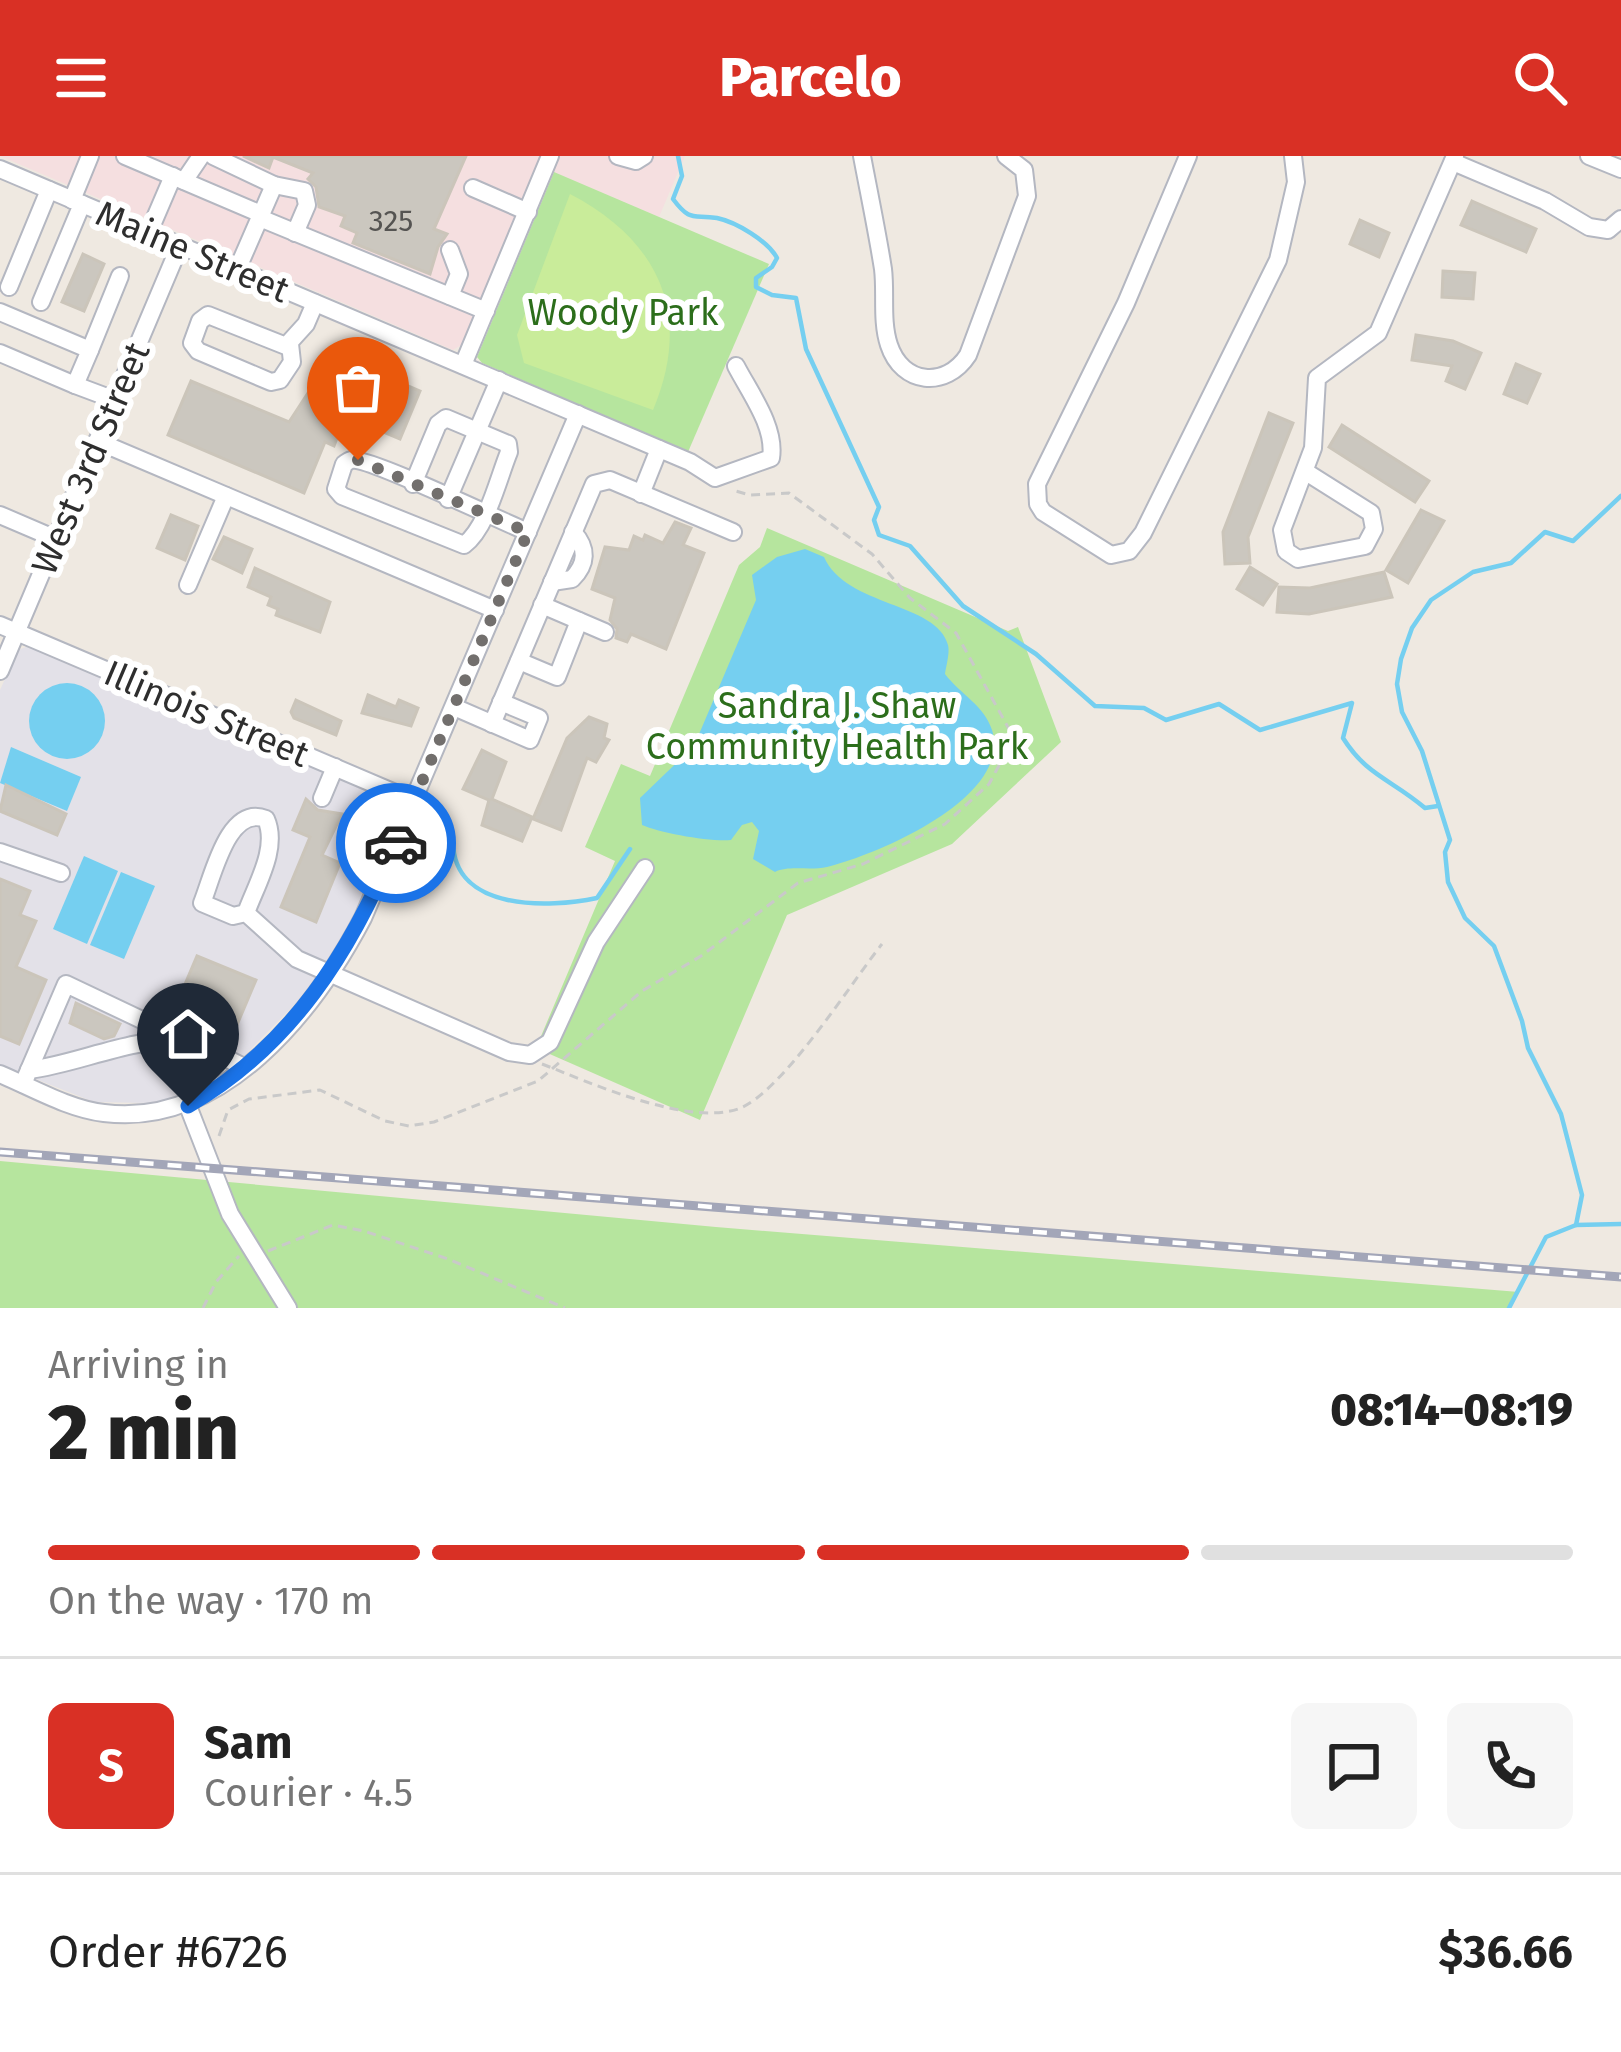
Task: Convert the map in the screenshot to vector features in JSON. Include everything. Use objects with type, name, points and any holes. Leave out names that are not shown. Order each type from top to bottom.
[{"type":"street","points":[[41,302],[90,156]]},
{"type":"street","points":[[125,156],[486,311]]},
{"type":"street","points":[[149,232],[178,179],[201,156]]},
{"type":"street","points":[[213,156],[308,197],[296,233]]},
{"type":"street","points":[[463,365],[550,156]]},
{"type":"street","points":[[618,156],[636,161],[644,156]]},
{"type":"street","points":[[862,156],[883,268],[889,346],[907,371],[928,380],[952,373],[968,356],[1027,196],[1024,170],[1006,156]]},
{"type":"street","points":[[1188,156],[1126,303],[1036,484],[1043,512],[1113,555],[1129,551],[1144,533],[1278,260],[1296,186],[1293,156]]},
{"type":"street","points":[[1589,156],[1619,164]]},
{"type":"street","points":[[1306,472],[1371,513],[1374,530],[1365,546],[1306,560],[1286,551],[1282,530],[1306,472],[1317,378],[1378,334],[1454,159],[1589,227],[1608,230],[1621,219]]},
{"type":"street","name":"Maine Street","points":[[0,169],[659,449],[715,478]]},
{"type":"street","points":[[237,270],[274,185]]},
{"type":"street","points":[[473,188],[527,212]]},
{"type":"street","points":[[8,287],[49,190]]},
{"type":"street","name":"West 3rd Street","points":[[0,671],[8,629],[56,539],[180,245]]},
{"type":"street","points":[[450,250],[459,274],[450,296]]},
{"type":"street","points":[[75,385],[120,276]]},
{"type":"street","points":[[290,344],[282,346],[208,315],[200,321],[192,343],[198,351],[271,382],[280,380],[292,362],[290,344],[315,303]]},
{"type":"street","points":[[0,312],[90,350]]},
{"type":"street","points":[[0,353],[115,400]]},
{"type":"street","points":[[715,478],[771,458],[773,447],[763,417],[736,366]]},
{"type":"street","points":[[448,499],[499,380]]},
{"type":"street","points":[[0,1074],[26,1077],[100,1113],[188,1106],[244,1067],[331,975],[364,918],[578,414]]},
{"type":"street","points":[[413,484],[442,420],[450,417],[504,440],[509,448],[483,513],[472,539],[460,545],[342,496],[336,489],[344,464],[352,459],[483,513],[528,532]]},
{"type":"street","points":[[97,441],[495,610]]},
{"type":"street","points":[[641,494],[659,449]]},
{"type":"street","points":[[492,724],[599,481],[733,532]]},
{"type":"street","points":[[188,585],[226,496]]},
{"type":"street","points":[[0,515],[56,539]]},
{"type":"street","points":[[542,605],[605,632]]},
{"type":"street","points":[[518,661],[556,676],[580,621]]},
{"type":"street","name":"Illinois Street","points":[[8,629],[414,801]]},
{"type":"street","points":[[454,707],[530,740],[539,718],[501,702]]},
{"type":"street","points":[[322,798],[335,767]]},
{"type":"street","points":[[255,814],[266,819],[271,829],[270,850],[246,913],[233,916],[202,903],[232,831],[242,818],[255,814]]},
{"type":"street","points":[[0,852],[61,873]]},
{"type":"street","points":[[246,913],[297,959],[520,1055],[538,1054],[550,1042],[606,923],[645,868]]},
{"type":"street","points":[[26,1077],[66,985],[244,1067]]},
{"type":"street","points":[[26,1077],[132,1046],[184,1040]]},
{"type":"street","points":[[188,1106],[214,1183],[288,1308]]},
{"type":"path","points":[[200,1141],[217,1137],[228,1110],[249,1100],[320,1090],[385,1120],[421,1125],[520,1089],[554,1069],[642,991],[701,956],[798,883],[863,865],[945,824],[989,784],[1009,747],[1004,718],[956,633],[910,598],[872,554],[789,493],[744,494],[715,478]]},
{"type":"path","points":[[520,1055],[613,1092],[692,1111],[738,1109],[781,1078],[882,944]]},
{"type":"path","points":[[202,1308],[216,1282],[253,1252],[333,1226],[448,1259],[565,1308]]},
{"type":"shaded area","points":[[0,156],[685,156],[659,217],[538,166],[463,344],[453,350]]},
{"type":"shaded area","points":[[29,646],[388,798],[398,807],[397,822],[345,940],[305,994],[246,1054],[180,1097],[148,1103],[94,1102],[0,1065],[0,690],[18,650]]},
{"type":"green space","name":"Woody Park","points":[[554,172],[769,264],[688,452],[477,357]]},
{"type":"green space","points":[[570,194],[627,234],[660,284],[670,343],[653,410],[524,363],[517,335]]},
{"type":"green space","name":"Sandra J. Shaw Community Health Park","points":[[767,528],[1008,631],[1018,627],[1061,742],[952,844],[787,915],[700,1120],[536,1048],[615,861],[585,847],[621,764],[650,776],[739,565],[760,547]]},
{"type":"green space","points":[[0,1161],[716,1227],[1519,1292],[1509,1308],[0,1308]]},
{"type":"water","points":[[805,549],[824,557],[851,586],[910,611],[940,631],[948,645],[945,674],[988,721],[993,755],[982,778],[936,820],[849,860],[775,872],[753,859],[759,831],[752,822],[742,825],[731,840],[673,834],[642,825],[640,798],[694,746],[756,600],[752,575],[777,557]]},
{"type":"water","points":[[67,683],[94,694],[105,721],[94,748],[67,759],[40,748],[29,721],[40,694]]},
{"type":"water","points":[[11,747],[81,777],[67,811],[0,783]]},
{"type":"water","points":[[84,856],[118,871],[87,944],[53,929]]},
{"type":"water","points":[[121,872],[155,886],[124,959],[90,945]]},
{"type":"building","points":[[243,156],[466,156],[434,229],[447,234],[430,274],[353,243],[357,233],[341,226],[345,216],[319,207],[316,187],[308,179],[313,173],[273,157],[269,168]]},
{"type":"building","points":[[1472,201],[1536,229],[1526,252],[1461,225]]},
{"type":"building","points":[[1360,220],[1389,233],[1379,257],[1350,244]]},
{"type":"building","points":[[83,254],[104,264],[84,311],[62,302]]},
{"type":"building","points":[[1443,271],[1475,273],[1473,299],[1442,297]]},
{"type":"building","points":[[1416,335],[1453,341],[1481,353],[1465,389],[1446,381],[1452,366],[1412,360]]},
{"type":"building","points":[[343,358],[420,391],[400,439],[360,422],[344,441],[337,438],[334,446],[325,442],[304,493],[168,435],[191,381],[289,422],[327,364],[337,372]]},
{"type":"building","points":[[1516,364],[1540,374],[1527,403],[1504,394]]},
{"type":"building","points":[[1269,413],[1293,423],[1248,537],[1250,563],[1225,564],[1223,532]]},
{"type":"building","points":[[1342,425],[1429,481],[1415,502],[1329,447]]},
{"type":"building","points":[[1421,510],[1444,521],[1408,583],[1386,570]]},
{"type":"building","points":[[171,515],[198,526],[185,560],[157,548]]},
{"type":"building","points":[[675,522],[691,528],[683,545],[704,553],[666,649],[631,634],[627,642],[616,638],[617,629],[610,620],[615,598],[592,589],[605,547],[629,550],[634,536],[643,540],[645,535],[663,543]]},
{"type":"building","points":[[224,537],[252,549],[242,573],[213,559]]},
{"type":"building","points":[[1250,567],[1277,584],[1263,605],[1237,589]]},
{"type":"building","points":[[255,568],[330,602],[320,632],[276,615],[278,609],[268,605],[271,597],[248,587]]},
{"type":"building","points":[[1384,572],[1392,597],[1309,614],[1277,612],[1279,587],[1310,588]]},
{"type":"building","points":[[368,695],[396,707],[399,700],[418,708],[411,726],[362,713]]},
{"type":"building","points":[[296,700],[341,721],[336,735],[294,718],[291,712]]},
{"type":"building","points":[[589,717],[607,724],[604,738],[609,740],[596,762],[587,758],[561,830],[533,819],[567,738]]},
{"type":"building","points":[[482,750],[506,762],[492,799],[532,817],[522,841],[482,825],[489,800],[463,789]]},
{"type":"building","points":[[6,785],[66,814],[57,835],[0,811]]},
{"type":"building","points":[[306,799],[318,810],[342,814],[322,855],[340,863],[316,922],[281,907],[310,837],[293,830]]},
{"type":"building","points":[[0,879],[30,891],[20,915],[36,921],[16,967],[46,980],[19,1044],[0,1036]]},
{"type":"building","points":[[197,956],[256,980],[231,1039],[172,1015]]},
{"type":"building","points":[[76,1003],[120,1024],[114,1036],[104,1039],[70,1023]]},
{"type":"waterway","points":[[678,156],[682,176],[673,199],[679,207],[693,216],[717,218],[742,228],[777,258],[756,278],[756,287],[796,298],[806,349],[879,507],[874,520],[879,535],[910,546],[963,606],[1036,654],[1095,706],[1144,708],[1166,720],[1219,704],[1260,730],[1352,703],[1343,738],[1352,751],[1425,808],[1438,806]]},
{"type":"waterway","points":[[1576,1225],[1582,1195],[1561,1114],[1528,1048],[1494,946],[1465,918],[1448,882],[1445,852],[1450,840],[1422,751],[1402,712],[1397,684],[1412,628],[1431,600],[1473,572],[1511,563],[1545,532],[1573,541],[1621,496]]},
{"type":"waterway","points":[[453,842],[458,865],[469,882],[487,893],[531,903],[597,898],[630,849]]},
{"type":"waterway","points":[[1509,1308],[1546,1237],[1576,1225],[1621,1224]]},
{"type":"railway","points":[[0,1152],[1621,1277]]},
{"type":"way so far","points":[[358,460],[528,532],[396,843]]},
{"type":"route","points":[[188,1106],[244,1067],[316,994],[364,918],[396,843]]}]
